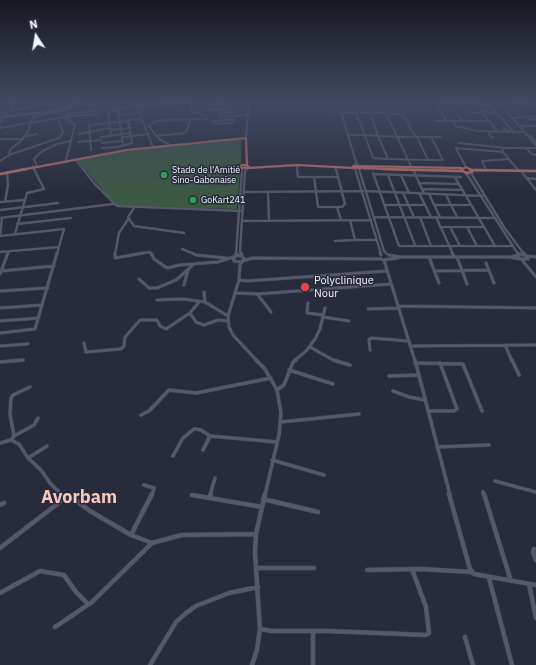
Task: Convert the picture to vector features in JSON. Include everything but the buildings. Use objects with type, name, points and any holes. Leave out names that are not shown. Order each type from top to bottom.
[{"type":"main road","points":[[0,174],[66,160],[153,147],[246,138]]},
{"type":"main road","points":[[246,138],[247,167]]},
{"type":"main road","points":[[246,138],[244,163],[242,167],[357,166]]},
{"type":"main road","points":[[247,167],[357,166],[461,170],[466,173],[486,170],[536,172]]},
{"type":"main road","points":[[461,170],[466,167],[472,171],[521,171]]},
{"type":"street","points":[[9,155],[11,149],[22,142],[27,133]]},
{"type":"street","points":[[0,161],[9,155],[60,138],[62,133]]},
{"type":"street","points":[[66,160],[72,133]]},
{"type":"street","points":[[79,134],[84,133]]},
{"type":"street","points":[[90,133],[91,150]]},
{"type":"street","points":[[122,133],[123,144]]},
{"type":"street","points":[[154,133],[159,140],[170,145]]},
{"type":"street","points":[[156,136],[184,133]]},
{"type":"street","points":[[246,133],[246,138]]},
{"type":"street","points":[[377,133],[388,159],[391,160]]},
{"type":"street","points":[[396,133],[424,193]]},
{"type":"street","points":[[414,133],[428,160]]},
{"type":"street","points":[[489,133],[489,135],[493,138]]},
{"type":"street","points":[[525,133],[536,144]]},
{"type":"street","points":[[527,133],[536,144]]},
{"type":"street","points":[[0,139],[23,138],[37,134]]},
{"type":"street","points":[[78,142],[111,136],[148,134],[153,147]]},
{"type":"street","points":[[102,148],[118,147],[132,142],[131,135]]},
{"type":"street","points":[[387,266],[382,259],[348,135],[441,138]]},
{"type":"street","points":[[365,135],[373,158],[391,160],[443,160],[431,137]]},
{"type":"street","points":[[36,166],[34,159],[41,152],[57,144],[70,141]]},
{"type":"street","points":[[102,143],[122,141]]},
{"type":"street","points":[[458,143],[502,148],[536,148]]},
{"type":"street","points":[[466,167],[456,148],[503,152]]},
{"type":"street","points":[[502,148],[503,152],[536,189]]},
{"type":"street","points":[[527,148],[532,154],[536,155]]},
{"type":"street","points":[[75,159],[113,204],[120,207],[241,211]]},
{"type":"street","points":[[486,170],[482,161],[509,159]]},
{"type":"street","points":[[15,234],[27,193],[44,189],[33,166]]},
{"type":"street","points":[[297,166],[298,177],[337,177]]},
{"type":"street","points":[[314,177],[318,207],[337,207],[345,204],[335,166]]},
{"type":"street","points":[[357,166],[384,251],[391,257],[387,266],[387,271],[414,363],[419,375],[437,447],[472,572]]},
{"type":"street","points":[[234,258],[238,251],[242,167]]},
{"type":"street","points":[[247,167],[241,211],[242,221],[240,252],[244,258],[240,265],[239,280],[227,321],[233,335],[265,369],[271,378],[277,390],[281,422],[256,534],[260,629],[257,650],[252,665]]},
{"type":"street","points":[[472,171],[483,196],[518,257],[528,266],[536,277]]},
{"type":"street","points":[[5,202],[8,185],[7,172]]},
{"type":"street","points":[[461,177],[388,175],[374,173],[399,245],[512,246]]},
{"type":"street","points":[[466,173],[516,245],[528,259],[528,266]]},
{"type":"street","points":[[388,175],[415,246]]},
{"type":"street","points":[[401,175],[409,193]]},
{"type":"street","points":[[455,177],[495,246]]},
{"type":"street","points":[[527,178],[536,179]]},
{"type":"street","points":[[419,183],[459,184]]},
{"type":"street","points":[[422,189],[463,190]]},
{"type":"street","points":[[244,192],[364,191],[483,196]]},
{"type":"street","points":[[268,192],[269,220]]},
{"type":"street","points":[[403,193],[414,217]]},
{"type":"street","points":[[419,193],[431,217]]},
{"type":"street","points":[[429,194],[440,217]]},
{"type":"street","points":[[446,194],[457,217]]},
{"type":"street","points":[[0,202],[24,200]]},
{"type":"street","points":[[0,210],[58,203]]},
{"type":"street","points":[[0,333],[35,329],[64,229],[0,236],[1,218],[113,204]]},
{"type":"street","points":[[385,205],[425,205]]},
{"type":"street","points":[[434,205],[471,205]]},
{"type":"street","points":[[337,207],[341,220]]},
{"type":"street","points":[[135,208],[119,233],[116,244],[115,258],[150,252],[154,259],[165,268],[218,262],[227,258]]},
{"type":"street","points":[[374,217],[495,218]]},
{"type":"street","points":[[420,217],[431,246]]},
{"type":"street","points":[[436,217],[467,284]]},
{"type":"street","points":[[17,224],[71,218]]},
{"type":"street","points":[[129,218],[136,226],[184,233]]},
{"type":"street","points":[[350,220],[355,240]]},
{"type":"street","points":[[242,221],[371,220]]},
{"type":"street","points":[[440,227],[484,227]]},
{"type":"street","points":[[450,227],[460,246]]},
{"type":"street","points":[[467,227],[478,246]]},
{"type":"street","points":[[335,241],[377,240]]},
{"type":"street","points":[[0,252],[60,247]]},
{"type":"street","points":[[182,250],[196,255],[227,258],[243,256],[252,258],[369,258],[390,260],[400,257]]},
{"type":"street","points":[[0,274],[1,267],[8,252]]},
{"type":"street","points":[[369,258],[381,255],[400,257],[509,257],[525,255],[536,258]]},
{"type":"street","points":[[429,257],[438,283]]},
{"type":"street","points":[[509,257],[521,260],[536,258]]},
{"type":"street","points":[[234,258],[240,269]]},
{"type":"street","points":[[236,262],[252,258]]},
{"type":"street","points":[[486,263],[494,283]]},
{"type":"street","points":[[139,279],[149,288],[153,289],[168,284],[193,265]]},
{"type":"street","points":[[1,271],[54,266]]},
{"type":"street","points":[[184,285],[188,270]]},
{"type":"street","points":[[434,271],[489,270]]},
{"type":"street","points":[[239,280],[247,281],[387,271]]},
{"type":"street","points":[[531,271],[536,271]]},
{"type":"street","points":[[235,293],[258,294],[391,284]]},
{"type":"street","points":[[0,291],[48,288]]},
{"type":"street","points":[[204,292],[205,302]]},
{"type":"street","points":[[258,294],[271,312]]},
{"type":"street","points":[[157,300],[183,299],[205,302],[228,316]]},
{"type":"street","points":[[84,343],[86,352],[117,350],[124,346],[125,337],[140,320],[157,320],[160,326],[166,329],[190,314],[199,302]]},
{"type":"street","points":[[308,304],[307,313],[349,321]]},
{"type":"street","points":[[0,308],[42,305]]},
{"type":"street","points":[[368,309],[398,307],[536,308]]},
{"type":"street","points":[[277,390],[284,384],[293,362],[310,347],[318,334],[325,308]]},
{"type":"street","points":[[190,314],[196,322],[204,325],[218,320],[227,321]]},
{"type":"street","points":[[0,321],[39,318]]},
{"type":"street","points":[[370,350],[369,340],[371,338],[408,341]]},
{"type":"street","points":[[0,346],[28,344]]},
{"type":"street","points":[[505,345],[519,376]]},
{"type":"street","points":[[410,346],[536,345]]},
{"type":"street","points":[[310,347],[335,361],[350,365]]},
{"type":"street","points":[[0,362],[23,360]]},
{"type":"street","points":[[414,363],[463,364],[482,411]]},
{"type":"street","points":[[428,411],[457,410],[440,363]]},
{"type":"street","points":[[289,370],[333,384]]},
{"type":"street","points":[[388,376],[419,375]]},
{"type":"street","points":[[141,415],[148,411],[169,390],[196,393],[271,378]]},
{"type":"street","points":[[14,436],[10,414],[10,398],[12,395],[30,387]]},
{"type":"street","points":[[393,391],[409,397],[425,400]]},
{"type":"street","points":[[281,422],[360,414]]},
{"type":"street","points":[[0,443],[11,440],[14,436],[34,425],[38,418]]},
{"type":"street","points":[[173,456],[179,442],[190,430],[199,429],[210,436],[277,442]]},
{"type":"street","points":[[203,450],[210,436]]},
{"type":"street","points":[[11,440],[19,444],[28,458],[41,470],[50,483],[65,498],[74,499],[90,511],[131,535],[152,543],[156,543],[174,536],[182,535],[256,534]]},
{"type":"street","points":[[437,447],[458,448],[489,445]]},
{"type":"street","points":[[28,458],[47,446]]},
{"type":"street","points":[[272,460],[324,475]]},
{"type":"street","points":[[210,497],[215,478]]},
{"type":"street","points":[[495,480],[536,492]]},
{"type":"street","points":[[131,535],[154,490],[151,487],[144,485]]},
{"type":"street","points":[[483,492],[511,581]]},
{"type":"street","points":[[192,495],[262,507]]},
{"type":"street","points":[[0,548],[65,498]]},
{"type":"street","points":[[263,499],[318,512]]},
{"type":"street","points":[[55,627],[88,604],[152,543]]},
{"type":"street","points":[[534,549],[533,552],[536,560]]},
{"type":"street","points":[[257,568],[314,568]]},
{"type":"street","points":[[260,629],[273,631],[328,631],[426,635],[429,630],[426,607],[412,569]]},
{"type":"street","points":[[367,570],[412,569],[472,572],[479,576],[536,585]]},
{"type":"street","points":[[0,593],[40,571],[64,575],[76,592],[88,604]]},
{"type":"street","points":[[489,578],[512,665]]},
{"type":"street","points":[[529,584],[536,618]]},
{"type":"street","points":[[150,665],[176,622],[196,606],[229,593],[258,587]]},
{"type":"street","points":[[313,632],[313,665]]},
{"type":"street","points":[[465,637],[473,665]]},
{"type":"green space","name":"Stade de l’Amitié Sino-Gabonaise","points":[[241,139],[241,163],[235,165],[236,170],[240,171],[237,209],[121,207],[115,204],[76,159],[165,146]]},
{"type":"place","name":"Stade de l’Amitié Sino-Gabonaise","points":[[164,175]]},
{"type":"place","name":"GoKart241","points":[[193,200]]},
{"type":"place","name":"Polyclinique Nour","points":[[305,287]]},
{"type":"district","name":"Avorbam","points":[[79,498]]}]
